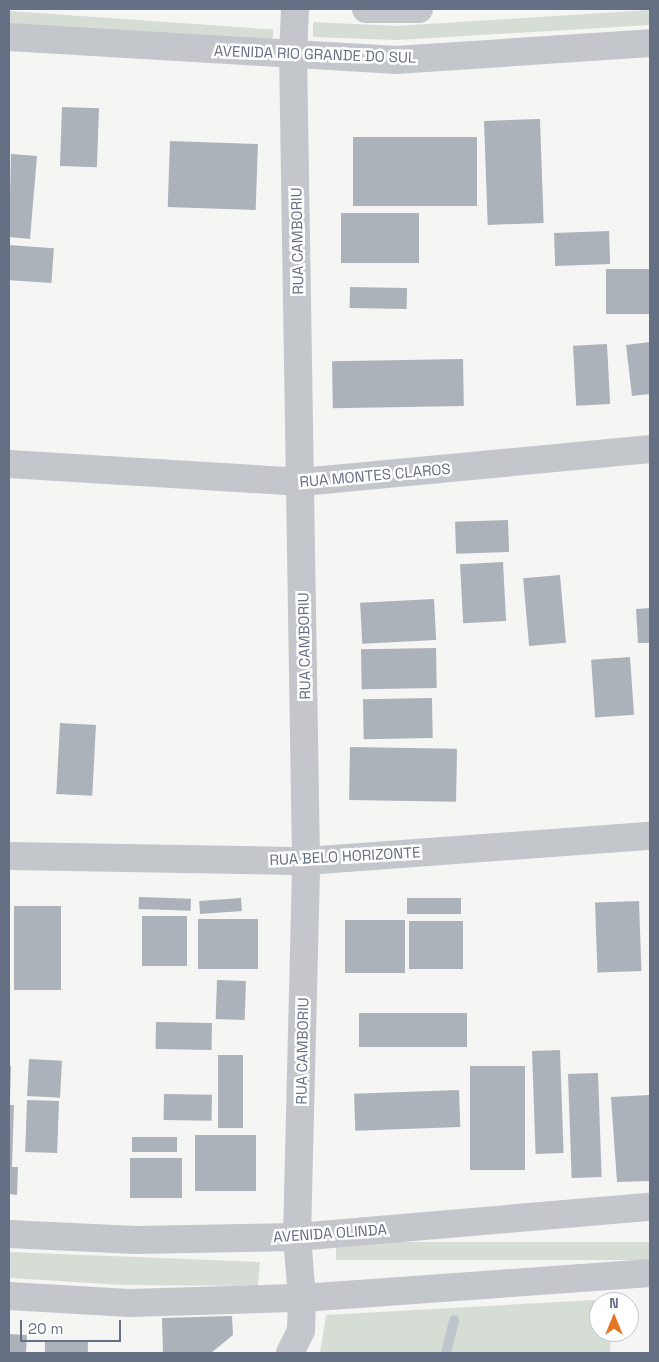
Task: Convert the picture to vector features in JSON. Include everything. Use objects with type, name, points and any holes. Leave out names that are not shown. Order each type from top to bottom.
[{"type":"street","name":"RUA CAMBORIU","points":[[290,1353],[300,1330],[302,1298],[298,1237],[306,861],[302,482],[293,55],[295,9]]},
{"type":"street","points":[[366,9],[419,9]]},
{"type":"street","name":"AVENIDA RIO GRANDE DO SUL","points":[[9,37],[396,60],[650,42]]},
{"type":"street","name":"RUA MONTES CLAROS","points":[[9,464],[302,482],[650,449]]},
{"type":"street","name":"RUA BELO HORIZONTE","points":[[9,856],[306,861],[650,836]]},
{"type":"street","name":"AVENIDA OLINDA","points":[[9,1234],[136,1240],[298,1237],[650,1207]]},
{"type":"street","points":[[9,1296],[129,1303],[302,1298],[650,1273]]},
{"type":"shaded area","points":[[650,10],[650,25],[397,40],[313,37],[313,22],[396,26]]},
{"type":"shaded area","points":[[9,11],[273,29],[272,47],[9,29]]},
{"type":"shaded area","points":[[336,1242],[650,1242],[650,1260],[336,1260]]},
{"type":"shaded area","points":[[9,1252],[260,1262],[258,1286],[123,1285],[9,1278]]},
{"type":"shaded area","points":[[589,1300],[589,1342],[611,1342],[610,1353],[320,1353],[326,1315]]},
{"type":"building","points":[[62,107],[99,108],[97,167],[60,166]]},
{"type":"building","points":[[540,119],[544,223],[488,225],[484,121]]},
{"type":"building","points":[[353,137],[477,137],[477,206],[353,206]]},
{"type":"building","points":[[170,141],[258,144],[256,210],[168,207]]},
{"type":"building","points":[[11,154],[37,156],[30,239],[9,237]]},
{"type":"building","points":[[341,213],[419,213],[419,263],[341,263]]},
{"type":"building","points":[[609,231],[610,264],[555,266],[554,233]]},
{"type":"building","points":[[9,245],[54,248],[51,283],[9,280]]},
{"type":"building","points":[[606,269],[650,269],[650,314],[606,314]]},
{"type":"building","points":[[350,287],[407,288],[407,309],[350,308]]},
{"type":"building","points":[[650,342],[650,394],[632,396],[626,345]]},
{"type":"building","points":[[607,344],[610,404],[576,406],[573,346]]},
{"type":"building","points":[[463,359],[464,406],[333,408],[332,361]]},
{"type":"building","points":[[508,520],[509,552],[456,554],[455,522]]},
{"type":"building","points":[[503,562],[506,621],[463,623],[460,564]]},
{"type":"building","points":[[560,575],[566,643],[529,646],[523,578]]},
{"type":"building","points":[[434,599],[436,640],[362,644],[360,603]]},
{"type":"building","points":[[650,608],[650,643],[638,643],[636,609]]},
{"type":"building","points":[[436,648],[437,688],[362,689],[361,649]]},
{"type":"building","points":[[630,657],[634,715],[595,718],[591,660]]},
{"type":"building","points":[[432,698],[433,738],[364,739],[363,699]]},
{"type":"building","points":[[60,723],[96,725],[92,796],[56,794]]},
{"type":"building","points":[[350,747],[457,749],[456,802],[349,800]]},
{"type":"building","points":[[139,897],[191,899],[191,911],[139,909]]},
{"type":"building","points":[[241,898],[242,911],[200,914],[199,901]]},
{"type":"building","points":[[407,898],[461,898],[461,914],[407,914]]},
{"type":"building","points":[[639,901],[641,971],[597,972],[595,903]]},
{"type":"building","points":[[14,906],[61,906],[61,990],[14,990]]},
{"type":"building","points":[[142,916],[187,916],[187,966],[142,966]]},
{"type":"building","points":[[198,919],[258,919],[258,969],[198,969]]},
{"type":"building","points":[[345,920],[405,920],[405,973],[345,973]]},
{"type":"building","points":[[409,921],[463,921],[463,969],[409,969]]},
{"type":"building","points":[[217,980],[246,981],[245,1020],[216,1019]]},
{"type":"building","points":[[359,1013],[467,1013],[467,1047],[359,1047]]},
{"type":"building","points":[[156,1022],[212,1023],[212,1050],[156,1049]]},
{"type":"building","points":[[560,1050],[564,1153],[536,1154],[532,1051]]},
{"type":"building","points":[[218,1055],[243,1055],[243,1128],[218,1128]]},
{"type":"building","points":[[29,1059],[62,1061],[60,1098],[27,1096]]},
{"type":"building","points":[[9,1066],[11,1066],[10,1102],[9,1102]]},
{"type":"building","points":[[470,1066],[525,1066],[525,1170],[470,1170]]},
{"type":"building","points":[[598,1073],[602,1177],[572,1178],[568,1074]]},
{"type":"building","points":[[459,1090],[460,1127],[355,1131],[354,1094]]},
{"type":"building","points":[[164,1094],[212,1095],[212,1121],[164,1120]]},
{"type":"building","points":[[650,1095],[650,1181],[617,1182],[611,1097]]},
{"type":"building","points":[[27,1100],[59,1101],[57,1153],[25,1152]]},
{"type":"building","points":[[9,1105],[14,1105],[12,1167],[18,1167],[17,1195],[9,1194]]},
{"type":"building","points":[[195,1135],[256,1135],[256,1191],[195,1191]]},
{"type":"building","points":[[132,1137],[177,1137],[177,1152],[132,1152]]},
{"type":"building","points":[[130,1158],[182,1158],[182,1198],[130,1198]]},
{"type":"building","points":[[232,1316],[233,1335],[211,1353],[163,1353],[162,1318]]},
{"type":"building","points":[[9,1334],[27,1335],[26,1353],[9,1353]]},
{"type":"building","points":[[45,1341],[88,1342],[88,1353],[45,1353]]},
{"type":"waterway","points":[[446,1353],[454,1320]]}]
